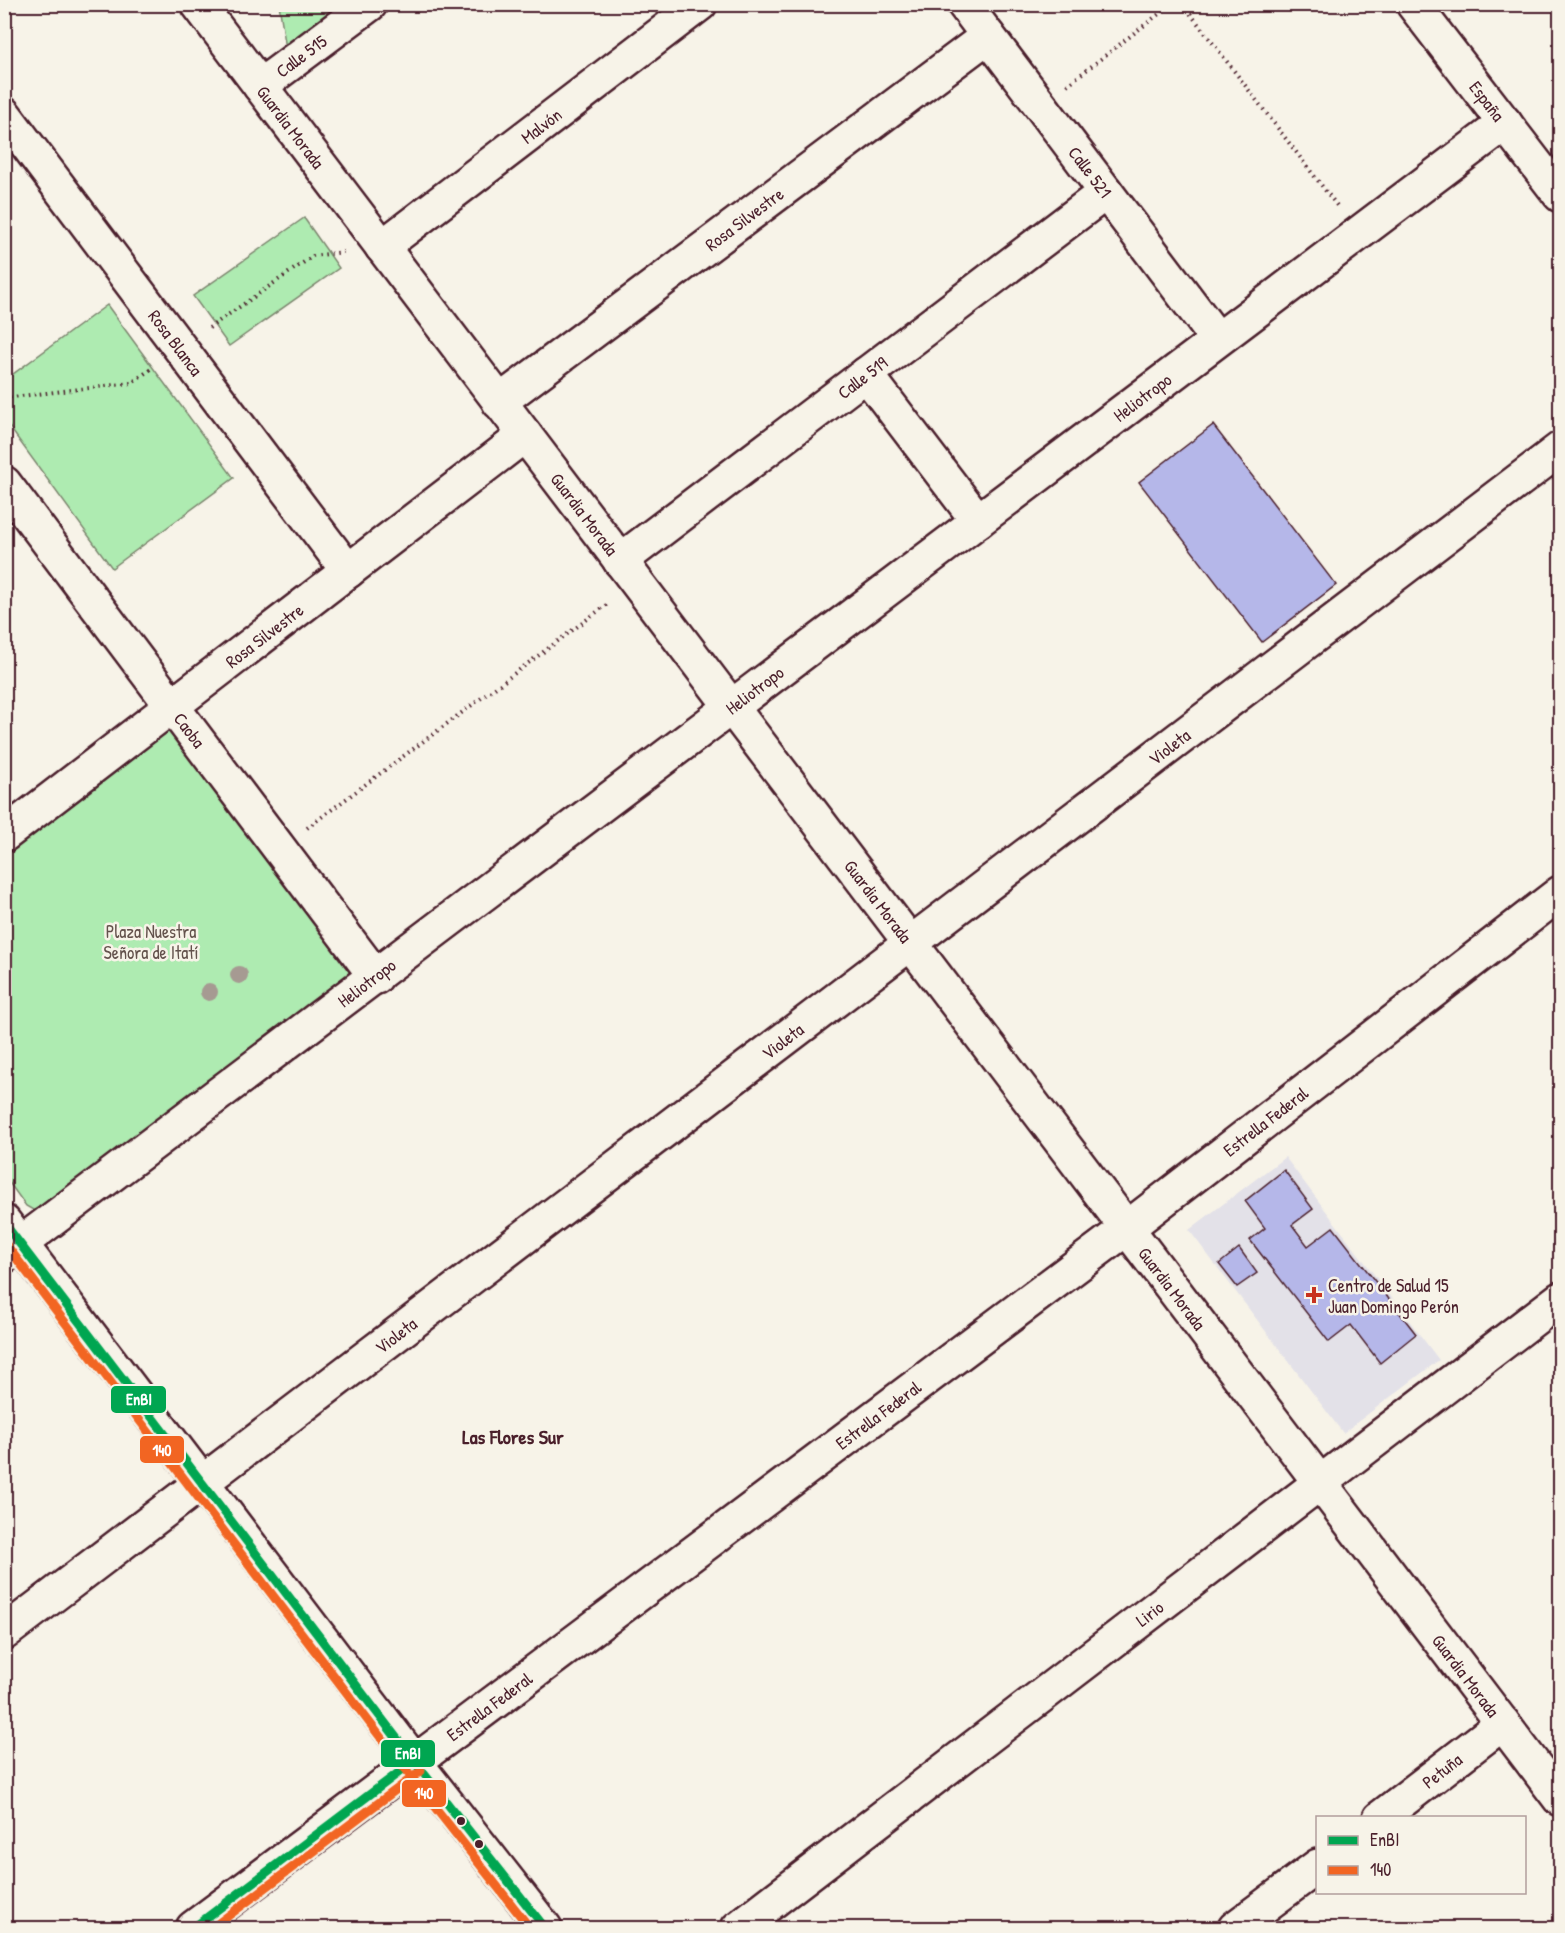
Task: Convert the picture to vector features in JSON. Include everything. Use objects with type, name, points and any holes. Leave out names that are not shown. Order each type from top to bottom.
[{"type":"street","name":"Guardia Morada","points":[[198,4],[1560,1799]]},
{"type":"street","name":"Calle 515","points":[[260,86],[370,4]]},
{"type":"street","name":"Malvón","points":[[382,247],[700,4]]},
{"type":"street","name":"Calle 521","points":[[964,4],[1217,339]]},
{"type":"street","name":"España","points":[[1413,4],[1560,195]]},
{"type":"street","name":"Rosa Silvestre","points":[[500,402],[988,36]]},
{"type":"street","name":"Rosa Blanca","points":[[4,114],[348,571]]},
{"type":"street","name":"Heliotropo","points":[[10,1240],[376,977],[1505,123]]},
{"type":"street","name":"Calle 519","points":[[628,571],[866,374],[1106,192]]},
{"type":"street","points":[[866,374],[978,521]]},
{"type":"street","name":"Rosa Silvestre","points":[[4,835],[525,435]]},
{"type":"street","name":"Violeta","points":[[4,1632],[1560,449]]},
{"type":"street","name":"Caoba","points":[[4,483],[376,977]]},
{"type":"street","name":"Estrella Federal","points":[[193,1929],[1127,1228],[1560,893]]},
{"type":"street","points":[[10,1240],[202,1482],[545,1929]]},
{"type":"street","name":"Lirio","points":[[738,1929],[1560,1299]]},
{"type":"street","name":"Petuña","points":[[1383,1816],[1503,1723]]},
{"type":"street","points":[[1235,1929],[1316,1867]]},
{"type":"path","points":[[1040,105],[1172,4]]},
{"type":"path","points":[[1183,4],[1359,233]]},
{"type":"path","points":[[280,848],[628,571]]},
{"type":"shaded area","name":"Centro de Salud 15 Juan Domingo Perón","points":[[1285,1157],[1439,1360],[1343,1433],[1189,1230]]},
{"type":"green space","points":[[279,4],[345,5],[286,49]]},
{"type":"green space","points":[[304,218],[339,268],[229,346],[193,296]]},
{"type":"green space","points":[[107,305],[234,478],[112,568],[5,421],[5,380]]},
{"type":"green space","name":"Plaza Nuestra Señora de Itatí","points":[[170,731],[178,735],[350,962],[351,972],[344,980],[42,1208],[33,1210],[26,1206],[5,1177],[5,853],[160,733]]},
{"type":"building","points":[[1213,425],[1336,585],[1262,642],[1139,482]]},
{"type":"building","points":[[1284,1170],[1313,1209],[1292,1225],[1308,1246],[1333,1227],[1416,1334],[1380,1363],[1351,1325],[1329,1342],[1250,1240],[1265,1228],[1245,1201]]},
{"type":"building","points":[[1239,1248],[1257,1273],[1237,1287],[1219,1264]]},
{"type":"transit line","name":"EnBI","points":[[4,1223],[414,1761],[545,1928]]},
{"type":"transit line","name":"140","points":[[4,1242],[404,1768],[530,1928]]},
{"type":"transit line","name":"EnBI","points":[[193,1928],[414,1761]]},
{"type":"transit line","name":"140","points":[[212,1928],[421,1771]]},
{"type":"place","name":"Centro de Salud 15 Juan Domingo Perón","points":[[1314,1295]]},
{"type":"district","name":"Las Flores Sur","points":[[513,1436]]}]
